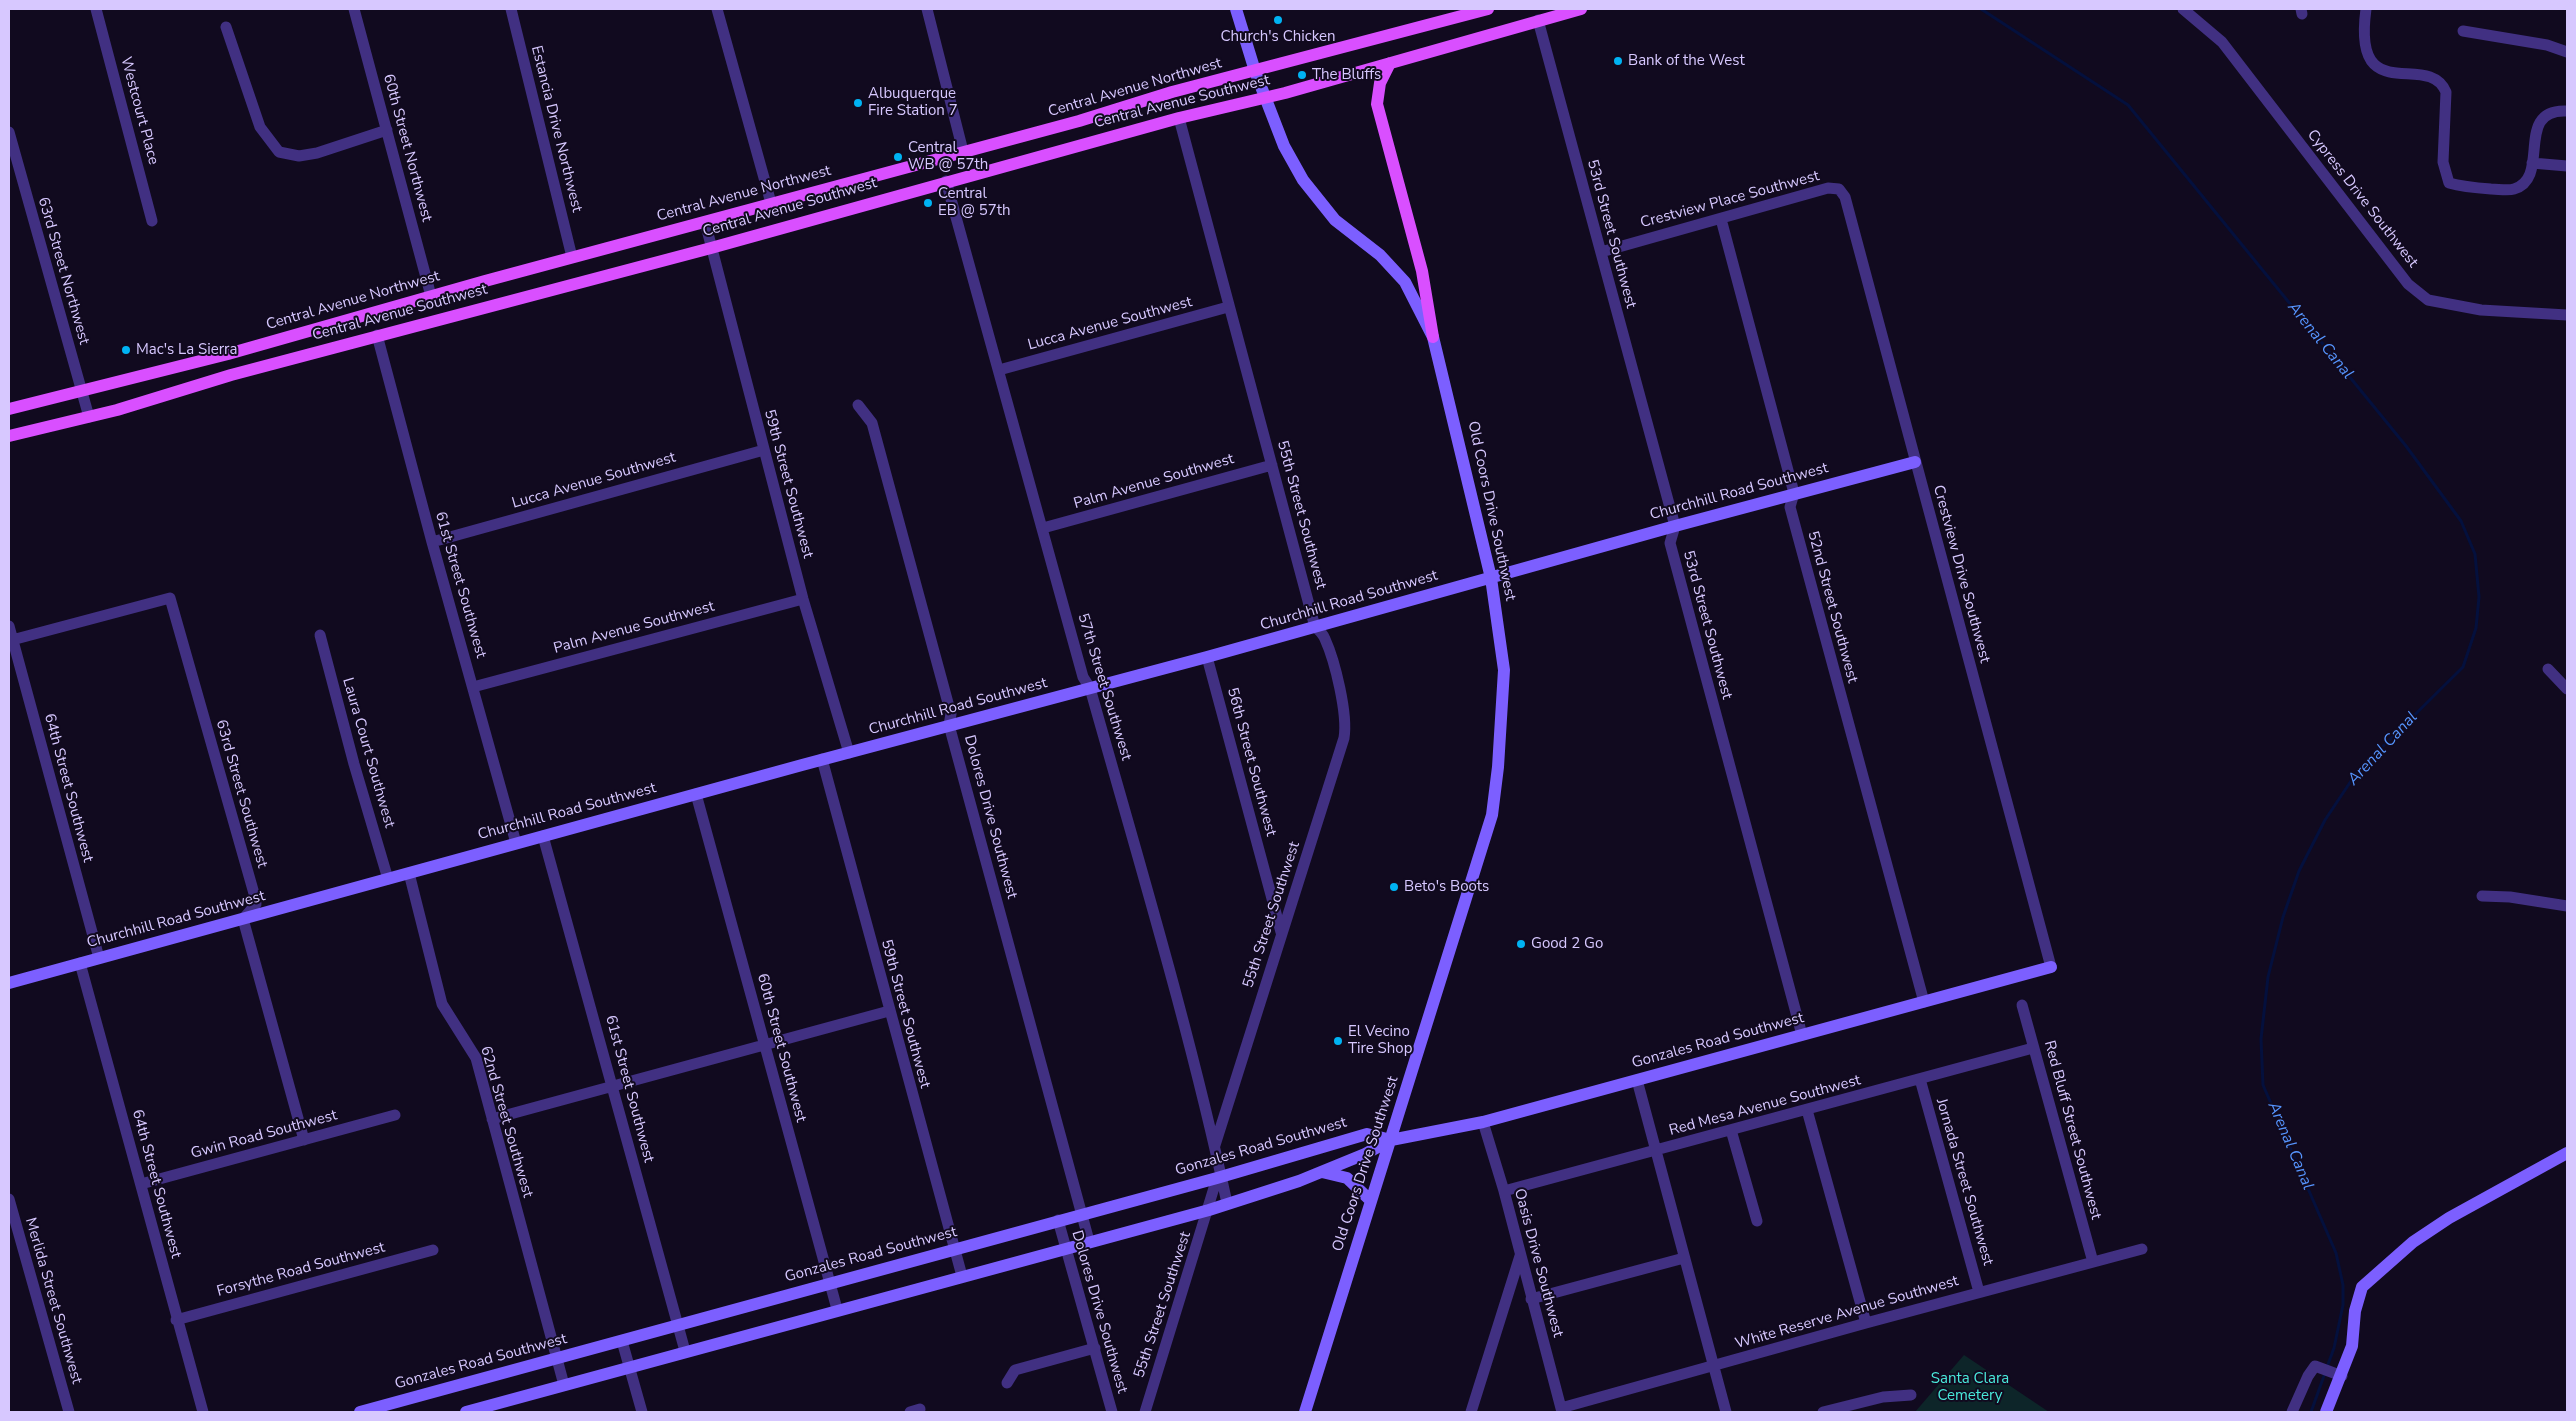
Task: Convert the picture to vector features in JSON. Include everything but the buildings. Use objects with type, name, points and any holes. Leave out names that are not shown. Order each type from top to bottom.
[{"type":"main road","name":"Central Avenue Northwest","points":[[9,409],[228,354],[572,257],[1079,121],[1172,92],[1488,9]]},
{"type":"main road","name":"Central Avenue Southwest","points":[[9,436],[88,417],[377,335],[711,248],[946,181],[1179,118],[1265,97],[1581,9]]},
{"type":"main road","points":[[1390,63],[1380,84],[1379,113],[1422,271],[1433,337]]},
{"type":"street","name":"Westcourt Place","points":[[96,9],[152,221]]},
{"type":"street","name":"60th Street Northwest","points":[[354,9],[431,296]]},
{"type":"street","name":"Estancia Drive Northwest","points":[[511,9],[572,257]]},
{"type":"street","points":[[716,9],[771,203]]},
{"type":"street","points":[[926,9],[963,151]]},
{"type":"street","name":"Old Coors Drive Southwest","points":[[1236,9],[1254,71],[1284,146],[1303,180],[1335,220],[1380,255],[1405,282],[1433,337],[1491,578],[1504,670],[1492,815],[1305,1412]]},
{"type":"street","name":"Cypress Drive Southwest","points":[[2183,9],[2222,42],[2408,284],[2428,300],[2482,310],[2567,315]]},
{"type":"street","points":[[2366,9],[2363,33],[2368,54],[2374,65],[2382,72],[2434,77],[2442,83],[2446,92],[2443,162],[2449,183],[2460,187],[2512,190],[2522,186],[2531,177],[2536,126],[2549,114],[2567,111]]},
{"type":"street","name":"53rd Street Southwest","points":[[1538,20],[1675,526],[1670,543],[1802,1035]]},
{"type":"street","points":[[226,27],[260,127],[279,152],[299,156],[317,153],[387,130]]},
{"type":"street","points":[[2463,31],[2547,45],[2567,52]]},
{"type":"street","name":"55th Street Southwest","points":[[1179,118],[1315,627],[1325,637],[1344,707],[1346,725],[1344,738],[1216,1145]]},
{"type":"street","name":"63rd Street Northwest","points":[[9,132],[88,417]]},
{"type":"street","points":[[2532,162],[2567,166]]},
{"type":"street","name":"57th Street Southwest","points":[[946,181],[1083,677],[1090,688],[1216,1145],[1219,1177],[1227,1203]]},
{"type":"street","name":"Crestview Place Southwest","points":[[1600,252],[1828,188],[1839,189]]},
{"type":"street","name":"Crestview Drive Southwest","points":[[1839,189],[1845,197],[2051,967]]},
{"type":"street","name":"52nd Street Southwest","points":[[1721,218],[1794,494],[1790,508],[1924,1002]]},
{"type":"street","name":"59th Street Southwest","points":[[705,222],[803,599],[848,753]]},
{"type":"street","name":"Lucca Avenue Southwest","points":[[999,370],[1228,307]]},
{"type":"street","name":"61st Street Southwest","points":[[377,335],[432,542],[516,843]]},
{"type":"street","name":"Dolores Drive Southwest","points":[[858,405],[872,423],[951,714],[949,725],[1089,1242]]},
{"type":"street","name":"Lucca Avenue Southwest","points":[[432,542],[764,450]]},
{"type":"street","name":"Churchhill Road Southwest","points":[[9,983],[822,759],[1207,658],[1675,526],[1915,462]]},
{"type":"street","name":"Palm Avenue Southwest","points":[[1043,528],[1272,465]]},
{"type":"street","name":"63rd Street Southwest","points":[[12,640],[170,598],[255,897],[256,904],[243,919]]},
{"type":"street","name":"Palm Avenue Southwest","points":[[473,687],[803,599]]},
{"type":"street","name":"64th Street Southwest","points":[[9,626],[99,958]]},
{"type":"street","name":"Laura Court Southwest","points":[[320,635],[354,764],[388,879]]},
{"type":"street","name":"56th Street Southwest","points":[[1207,658],[1282,932]]},
{"type":"street","points":[[2548,669],[2567,689]]},
{"type":"street","name":"59th Street Southwest","points":[[822,759],[888,1011],[962,1276]]},
{"type":"street","name":"60th Street Southwest","points":[[696,794],[837,1309]]},
{"type":"street","name":"61st Street Southwest","points":[[543,836],[685,1351]]},
{"type":"street","name":"62nd Street Southwest","points":[[409,873],[442,1004],[476,1058],[564,1385]]},
{"type":"street","points":[[2482,896],[2510,897],[2567,906]]},
{"type":"street","points":[[243,919],[304,1140]]},
{"type":"street","name":"64th Street Southwest","points":[[80,963],[141,1184],[176,1320],[203,1412]]},
{"type":"street","name":"Gonzales Road Southwest","points":[[466,1412],[837,1309],[1209,1210],[1322,1172],[1365,1154],[1391,1140],[1483,1122],[2051,967]]},
{"type":"street","name":"Red Bluff Street Southwest","points":[[2022,1005],[2093,1262]]},
{"type":"street","points":[[492,1119],[888,1011]]},
{"type":"street","name":"Red Mesa Avenue Southwest","points":[[1504,1191],[2033,1048]]},
{"type":"street","name":"Jornada Street Southwest","points":[[1920,1079],[1979,1292]]},
{"type":"street","points":[[1637,1080],[1726,1412]]},
{"type":"street","points":[[1807,1110],[1866,1323]]},
{"type":"street","name":"Gwin Road Southwest","points":[[141,1184],[396,1115]]},
{"type":"street","name":"Oasis Drive Southwest","points":[[1483,1122],[1504,1191],[1531,1299],[1562,1410]]},
{"type":"street","points":[[1731,1130],[1757,1221]]},
{"type":"street","name":"Gonzales Road Southwest","points":[[366,1411],[954,1250],[1081,1213],[1219,1177],[1367,1134],[1391,1140]]},
{"type":"street","points":[[2326,1412],[2352,1346],[2355,1311],[2362,1287],[2414,1242],[2449,1218],[2567,1154]]},
{"type":"street","points":[[1322,1172],[1347,1178],[1371,1201]]},
{"type":"street","name":"55th Street Southwest","points":[[1145,1412],[1219,1177]]},
{"type":"street","name":"Merlida Street Southwest","points":[[9,1199],[69,1412]]},
{"type":"street","name":"Dolores Drive Southwest","points":[[1058,1220],[1112,1412]]},
{"type":"street","name":"White Reserve Avenue Southwest","points":[[1562,1410],[1866,1323],[2142,1249]]},
{"type":"street","name":"Forsythe Road Southwest","points":[[176,1320],[433,1250]]},
{"type":"street","points":[[1471,1412],[1520,1256]]},
{"type":"street","points":[[1531,1299],[1684,1258]]},
{"type":"street","points":[[622,1341],[642,1412]]},
{"type":"street","points":[[1007,1383],[1015,1370],[1095,1348]]},
{"type":"street","points":[[2292,1412],[2308,1376],[2315,1366],[2339,1375]]},
{"type":"street","points":[[1823,1412],[1883,1398],[1912,1395]]},
{"type":"green space","name":"Santa Clara Cemetery","points":[[1964,1355],[2049,1412],[1915,1412]]},
{"type":"waterway","name":"Arenal Canal","points":[[1981,9],[2128,105],[2406,446],[2461,521],[2475,554],[2479,597],[2476,628],[2463,667],[2357,772],[2325,820],[2299,871],[2283,917],[2268,977],[2261,1039],[2263,1085],[2336,1253],[2343,1285],[2343,1305],[2334,1348],[2327,1367]]},
{"type":"waterway","name":"Arenal Canal","points":[[2311,1412],[2325,1373]]},
{"type":"place","name":"Church's Chicken","points":[[1278,20]]},
{"type":"place","name":"Bank of the West","points":[[1618,61]]},
{"type":"place","name":"The Bluffs","points":[[1302,75]]},
{"type":"place","name":"Albuquerque Fire Station 7","points":[[858,103]]},
{"type":"place","name":"Central WB @ 57th","points":[[898,157]]},
{"type":"place","name":"Central EB @ 57th","points":[[928,203]]},
{"type":"place","name":"Mac's La Sierra","points":[[126,350]]},
{"type":"place","name":"Beto's Boots","points":[[1394,887]]},
{"type":"place","name":"Good 2 Go","points":[[1521,944]]},
{"type":"place","name":"El Vecino Tire Shop","points":[[1338,1041]]}]
